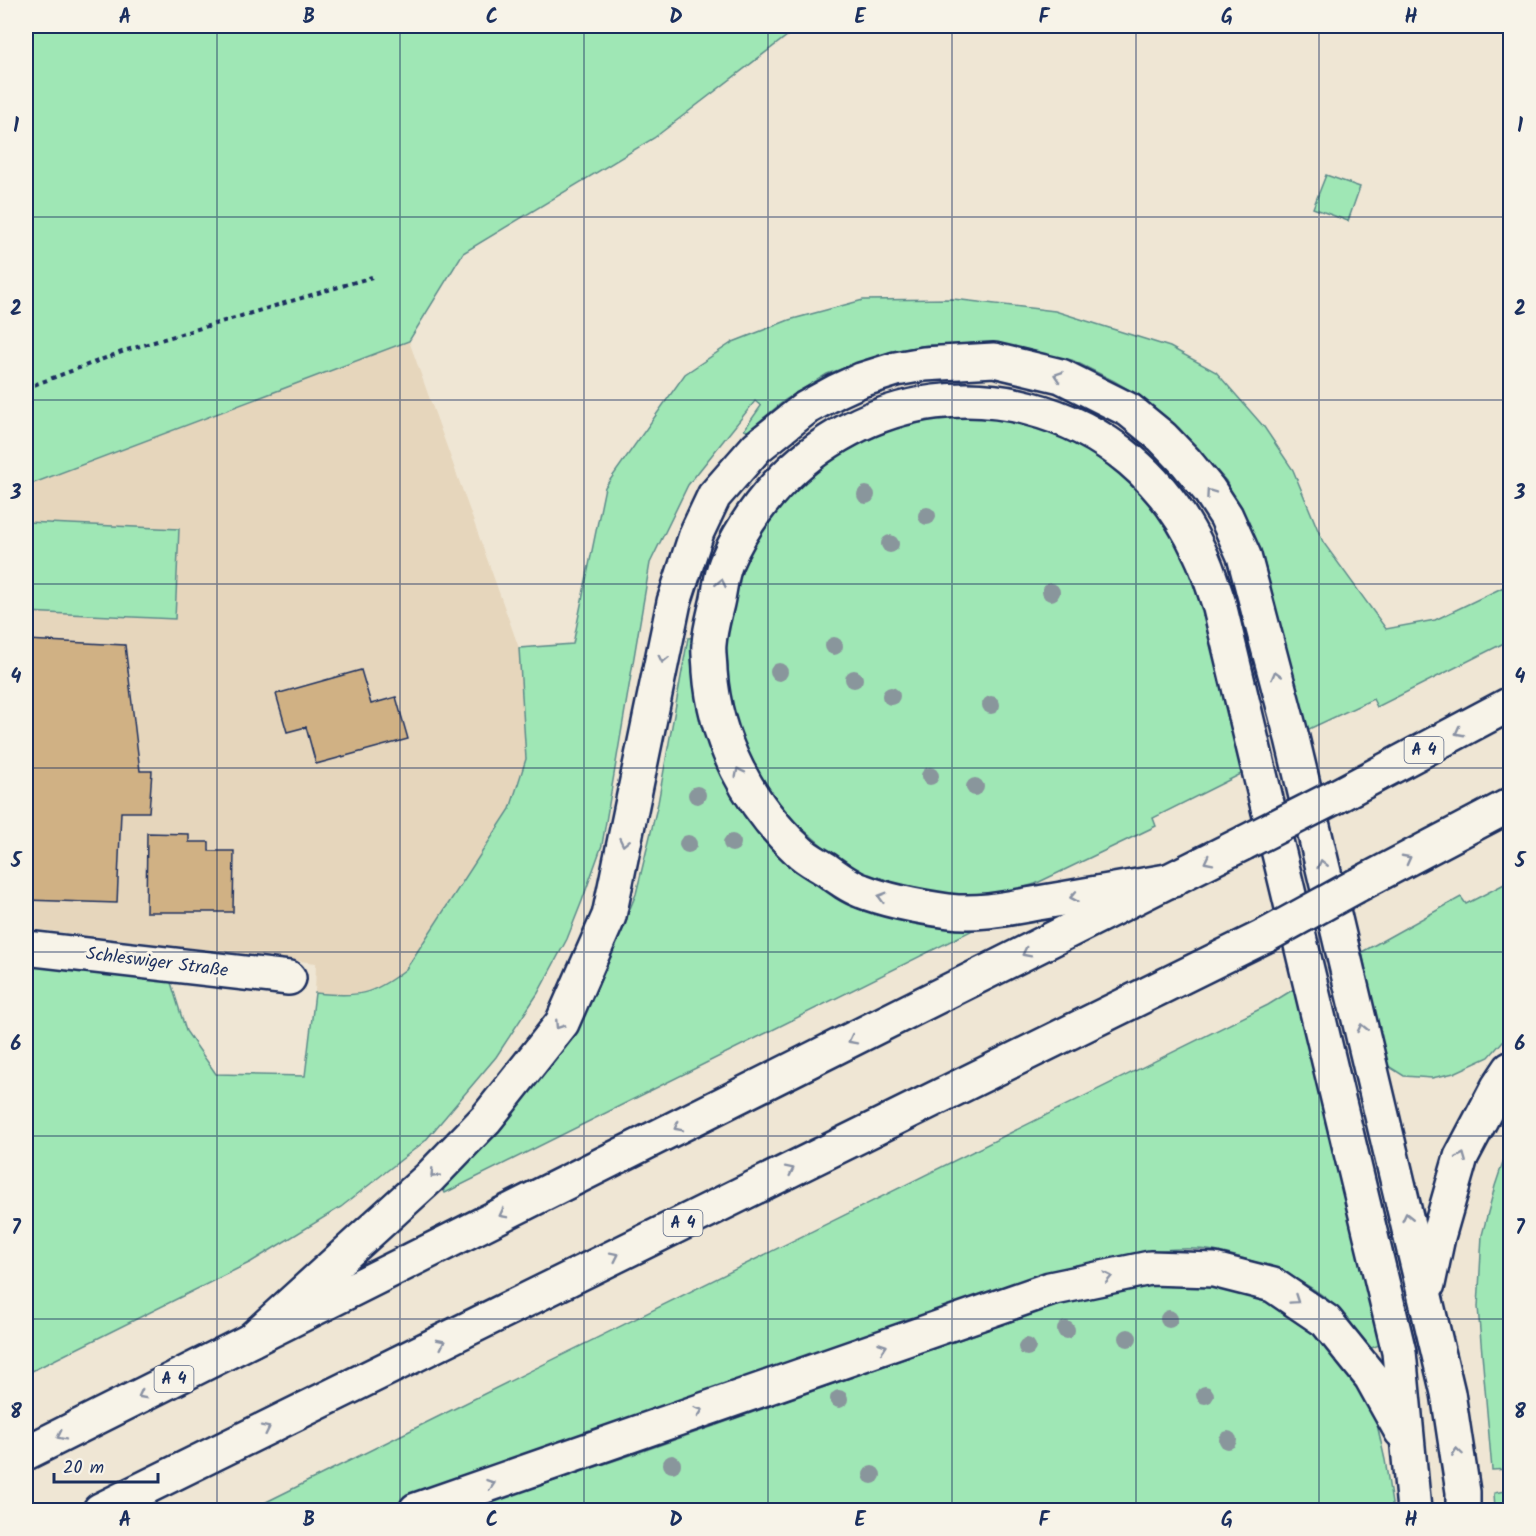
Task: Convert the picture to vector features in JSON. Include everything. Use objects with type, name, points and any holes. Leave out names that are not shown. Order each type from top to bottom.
[{"type":"main road","name":"A 4","points":[[251,1340],[429,1179],[486,1119],[562,1023],[609,916],[674,602],[697,532],[714,496],[757,447],[806,408],[861,380],[896,369],[924,364],[994,360],[1061,376],[1129,410],[1162,437],[1186,462],[1209,490],[1226,516],[1244,556],[1292,738],[1426,1294]]},
{"type":"main road","points":[[1173,880],[1003,910],[953,912],[908,904],[860,891],[800,853],[771,821],[745,784],[729,754],[717,719],[711,681],[709,644],[724,566],[740,536],[762,502],[782,479],[814,450],[846,430],[884,412],[943,401],[981,399],[1046,412],[1101,437],[1128,456],[1155,484],[1177,512],[1200,552],[1219,604],[1399,1352],[1414,1510]]},
{"type":"main road","name":"A 4","points":[[26,1454],[1173,880],[1510,704]]},
{"type":"main road","name":"A 4","points":[[100,1510],[1265,936],[1510,805]]},
{"type":"main road","name":"Schleswiger Straße","points":[[26,948],[289,978]]},
{"type":"main road","points":[[1463,1510],[1463,1492],[1448,1393],[1426,1294],[1438,1237],[1461,1157],[1498,1087],[1510,1070]]},
{"type":"main road","points":[[416,1510],[1050,1289],[1150,1268],[1214,1270],[1273,1285],[1326,1321],[1371,1377],[1407,1444]]},
{"type":"path","points":[[26,388],[127,350],[372,277]]},
{"type":"shaded area","points":[[409,341],[519,648],[526,759],[510,809],[406,969],[384,986],[351,996],[315,993],[316,963],[26,928],[26,486]]},
{"type":"green space","points":[[26,26],[800,26],[654,138],[463,253],[409,341],[26,486]]},
{"type":"green space","points":[[1326,175],[1360,187],[1348,221],[1313,208]]},
{"type":"green space","points":[[953,299],[1055,311],[1170,347],[1216,372],[1264,427],[1293,470],[1323,542],[1386,629],[1435,620],[1510,584],[1510,640],[1377,707],[1373,699],[1307,730],[1261,550],[1226,481],[1179,428],[1143,398],[1072,360],[1001,346],[927,345],[893,351],[827,374],[785,400],[748,431],[744,430],[761,406],[755,401],[688,485],[650,563],[602,845],[567,939],[538,993],[496,1057],[425,1141],[341,1207],[251,1262],[26,1374],[26,961],[169,976],[186,1031],[216,1074],[305,1076],[315,993],[343,995],[364,993],[383,985],[406,969],[510,809],[526,759],[519,648],[573,644],[605,487],[685,374],[733,342],[789,320],[863,300]]},
{"type":"green space","points":[[1011,415],[1094,448],[1143,491],[1167,524],[1188,561],[1204,608],[1245,772],[1153,818],[1156,826],[1035,884],[1004,893],[955,895],[917,890],[869,878],[844,864],[784,813],[760,778],[744,748],[733,719],[726,679],[729,609],[748,545],[787,491],[852,443],[908,419]]},
{"type":"green space","points":[[26,522],[179,529],[175,619],[26,612]]},
{"type":"green space","points":[[699,637],[697,672],[823,884],[975,923],[977,928],[445,1193],[441,1185],[503,1127],[569,1036],[597,989],[636,894],[658,803],[688,638]]},
{"type":"green space","points":[[1510,881],[1510,1033],[1489,1057],[1454,1073],[1432,1078],[1404,1076],[1385,1064],[1362,952],[1461,897],[1466,904]]},
{"type":"green space","points":[[1294,989],[1366,1278],[1379,1345],[1369,1349],[1347,1318],[1326,1298],[1297,1280],[1263,1265],[1202,1249],[1174,1249],[1130,1254],[1076,1269],[380,1510],[250,1510],[1268,1005]]},
{"type":"green space","points":[[1510,1141],[1510,1481],[1509,1469],[1492,1470],[1478,1307],[1482,1235]]},
{"type":"green space","points":[[1173,1279],[1268,1297],[1303,1322],[1325,1342],[1354,1375],[1376,1420],[1393,1510],[467,1510],[640,1452],[1095,1292]]},
{"type":"green space","points":[[1510,1490],[1510,1510],[1495,1510],[1494,1493]]},
{"type":"building","points":[[26,640],[125,645],[140,771],[152,771],[149,812],[121,812],[117,903],[26,900]]},
{"type":"building","points":[[361,670],[371,704],[396,697],[408,739],[316,764],[306,727],[287,732],[276,694]]},
{"type":"building","points":[[147,833],[189,834],[189,842],[209,842],[209,851],[234,851],[233,912],[146,912]]}]
